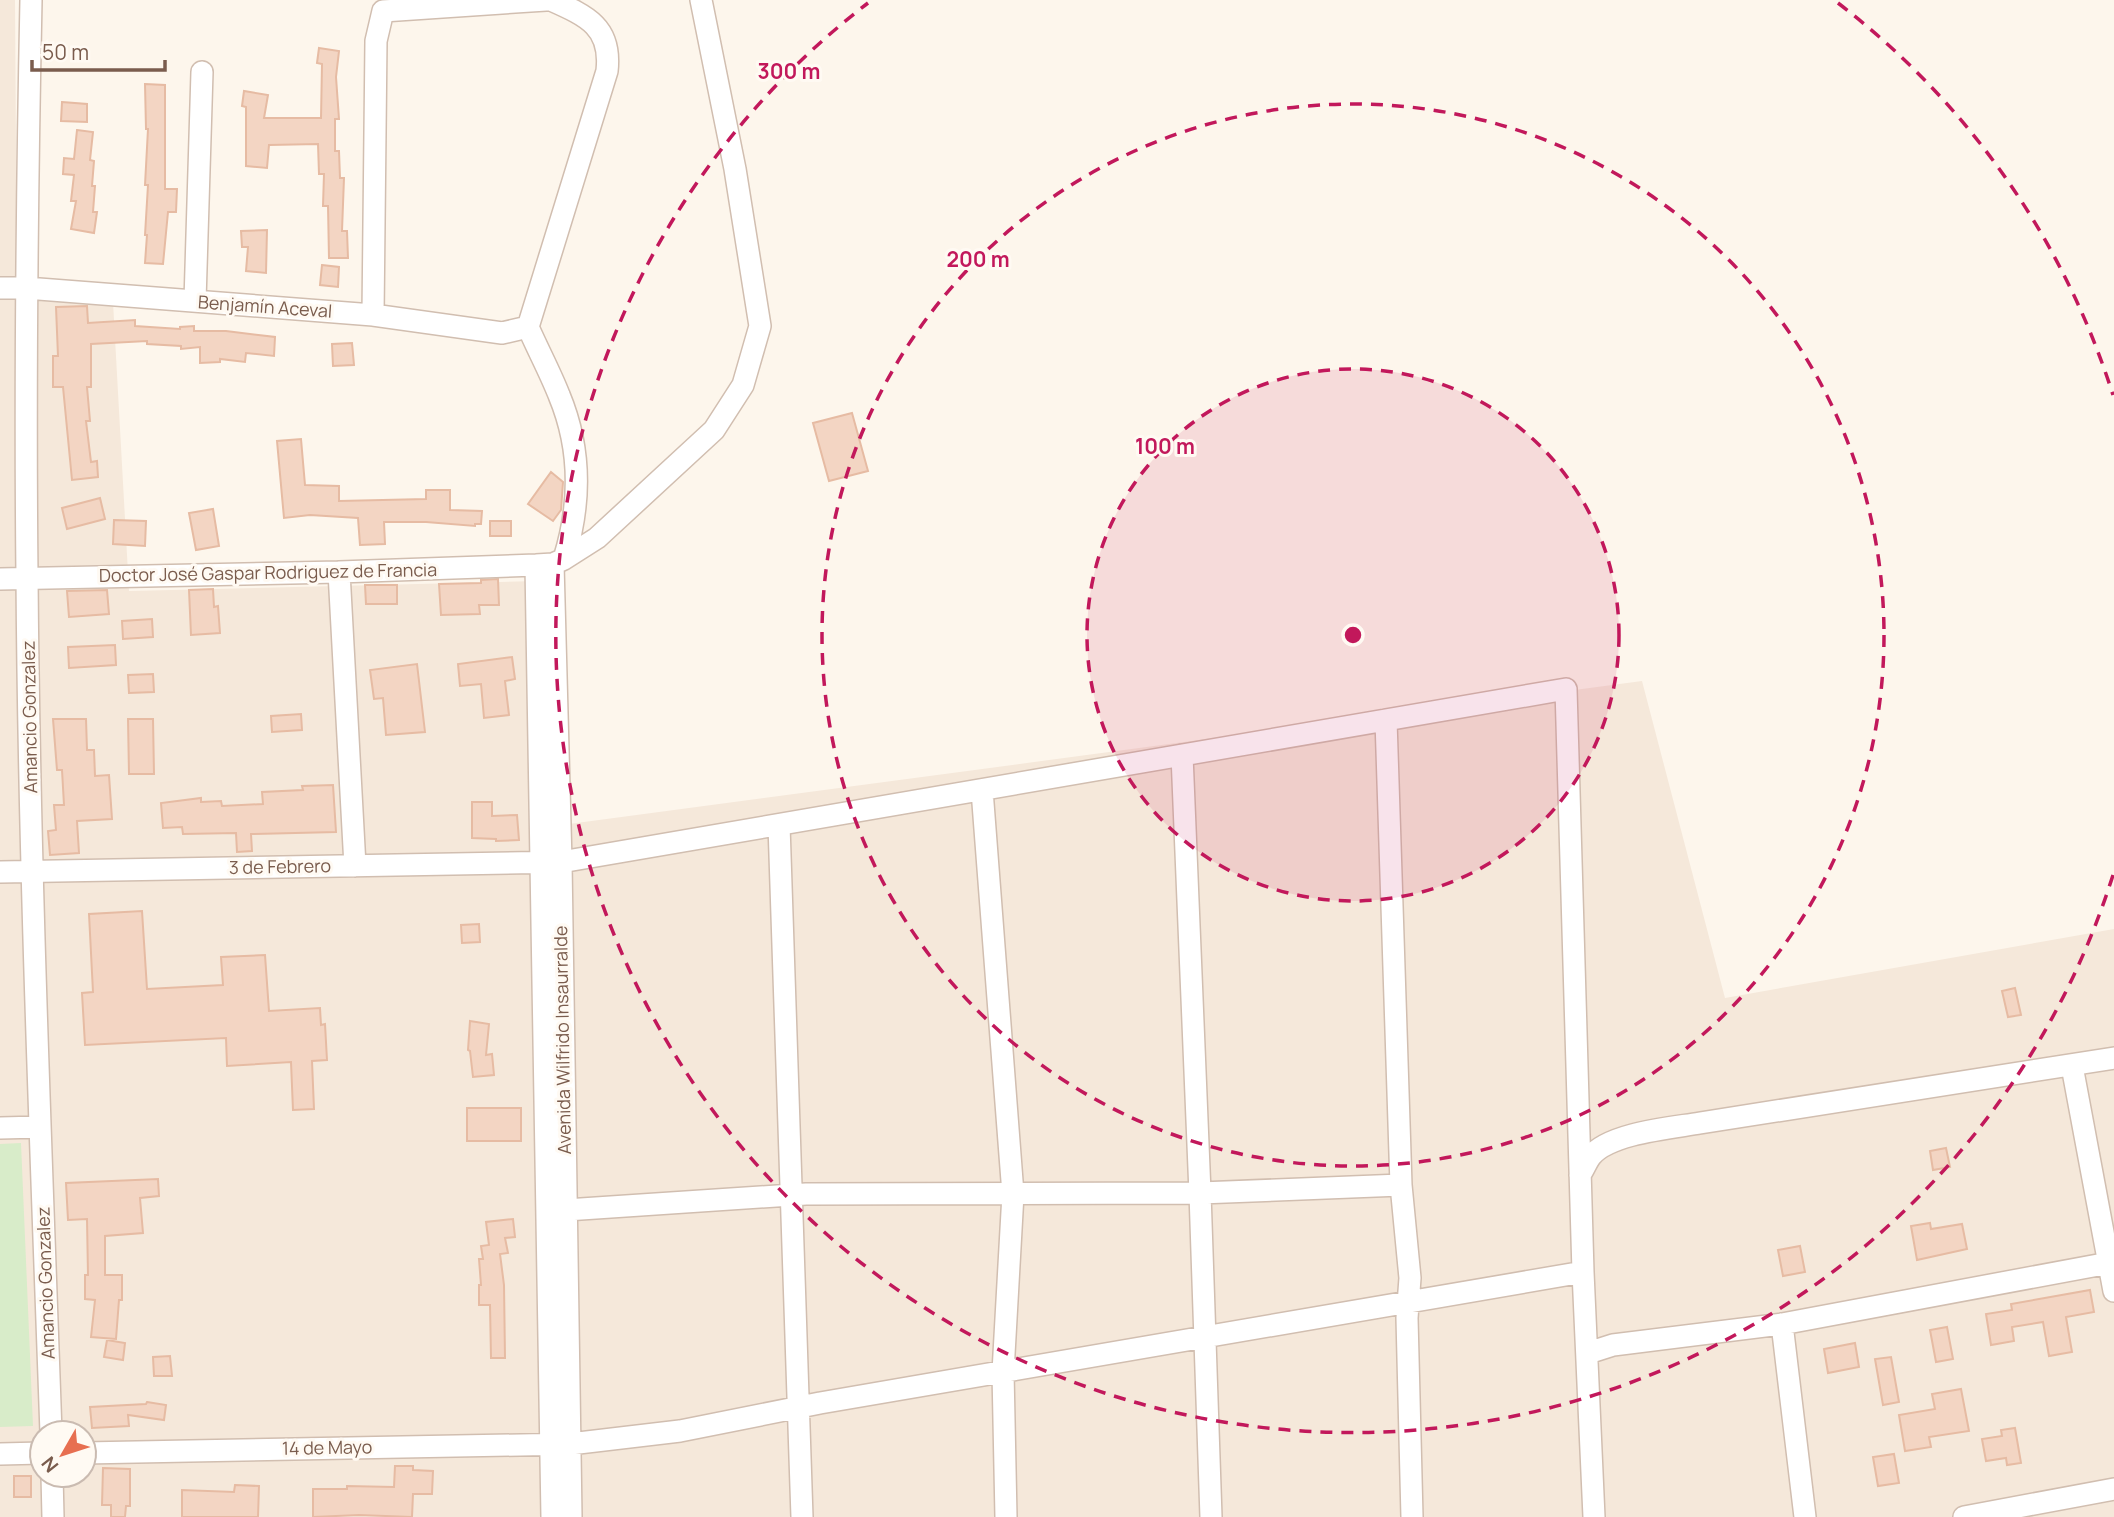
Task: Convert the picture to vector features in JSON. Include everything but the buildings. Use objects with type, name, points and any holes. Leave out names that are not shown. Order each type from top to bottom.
[{"type":"street","name":"Amancio Gonzalez","points":[[31,0],[26,288],[27,579],[40,1128],[50,1419]]},
{"type":"street","points":[[373,315],[376,41],[383,11],[548,0],[579,13],[597,26],[609,51],[607,71],[528,327],[560,397],[574,444],[578,499],[574,526],[551,563]]},
{"type":"street","points":[[551,563],[597,538],[714,430],[743,385],[760,326],[735,169],[701,0]]},
{"type":"street","points":[[195,301],[202,72]]},
{"type":"street","name":"Benjamín Aceval","points":[[0,288],[373,315],[502,332],[528,327]]},
{"type":"street","name":"Doctor José Gaspar Rodriguez de Francia","points":[[0,579],[339,572],[551,563]]},
{"type":"street","name":"Avenida Wilfrido Insaurralde","points":[[551,563],[561,862],[566,1210],[560,1444],[552,1517]]},
{"type":"street","name":"Avenida Wilfrido Insaurralde","points":[[551,563],[540,863],[560,1444],[571,1517]]},
{"type":"street","points":[[339,572],[355,866]]},
{"type":"street","name":"3 de Febrero","points":[[0,872],[561,862],[1566,689],[1580,1175]]},
{"type":"street","points":[[1386,720],[1401,1185],[1410,1278],[1408,1302],[1412,1517]]},
{"type":"street","points":[[1182,755],[1211,1517]]},
{"type":"street","points":[[982,790],[1013,1194],[1003,1372],[1006,1517]]},
{"type":"street","points":[[779,825],[802,1517]]},
{"type":"street","points":[[1594,1517],[1580,1175],[1592,1155],[1612,1142],[1632,1136],[1700,1123],[2114,1058]]},
{"type":"street","points":[[2072,1066],[2112,1263],[2114,1291]]},
{"type":"street","points":[[0,1128],[40,1128]]},
{"type":"street","points":[[566,1210],[791,1195],[1200,1193],[1401,1185]]},
{"type":"street","points":[[1588,1353],[1613,1345],[1782,1324],[2112,1263]]},
{"type":"street","name":"14 de Mayo","points":[[98,1452],[560,1444],[680,1431],[798,1408],[1583,1272]]},
{"type":"street","points":[[1782,1324],[1805,1517]]},
{"type":"street","points":[[0,1454],[28,1453]]},
{"type":"street","points":[[52,1489],[53,1517]]},
{"type":"street","points":[[1964,1517],[2114,1489]]},
{"type":"shaded area","points":[[0,0],[15,0],[17,296],[113,302],[129,591],[537,581],[539,828],[1642,681],[1725,998],[2114,929],[2114,1517],[0,1517]]},
{"type":"green space","points":[[21,1143],[33,1419],[28,1419],[28,1426],[0,1427],[0,1144]]}]
